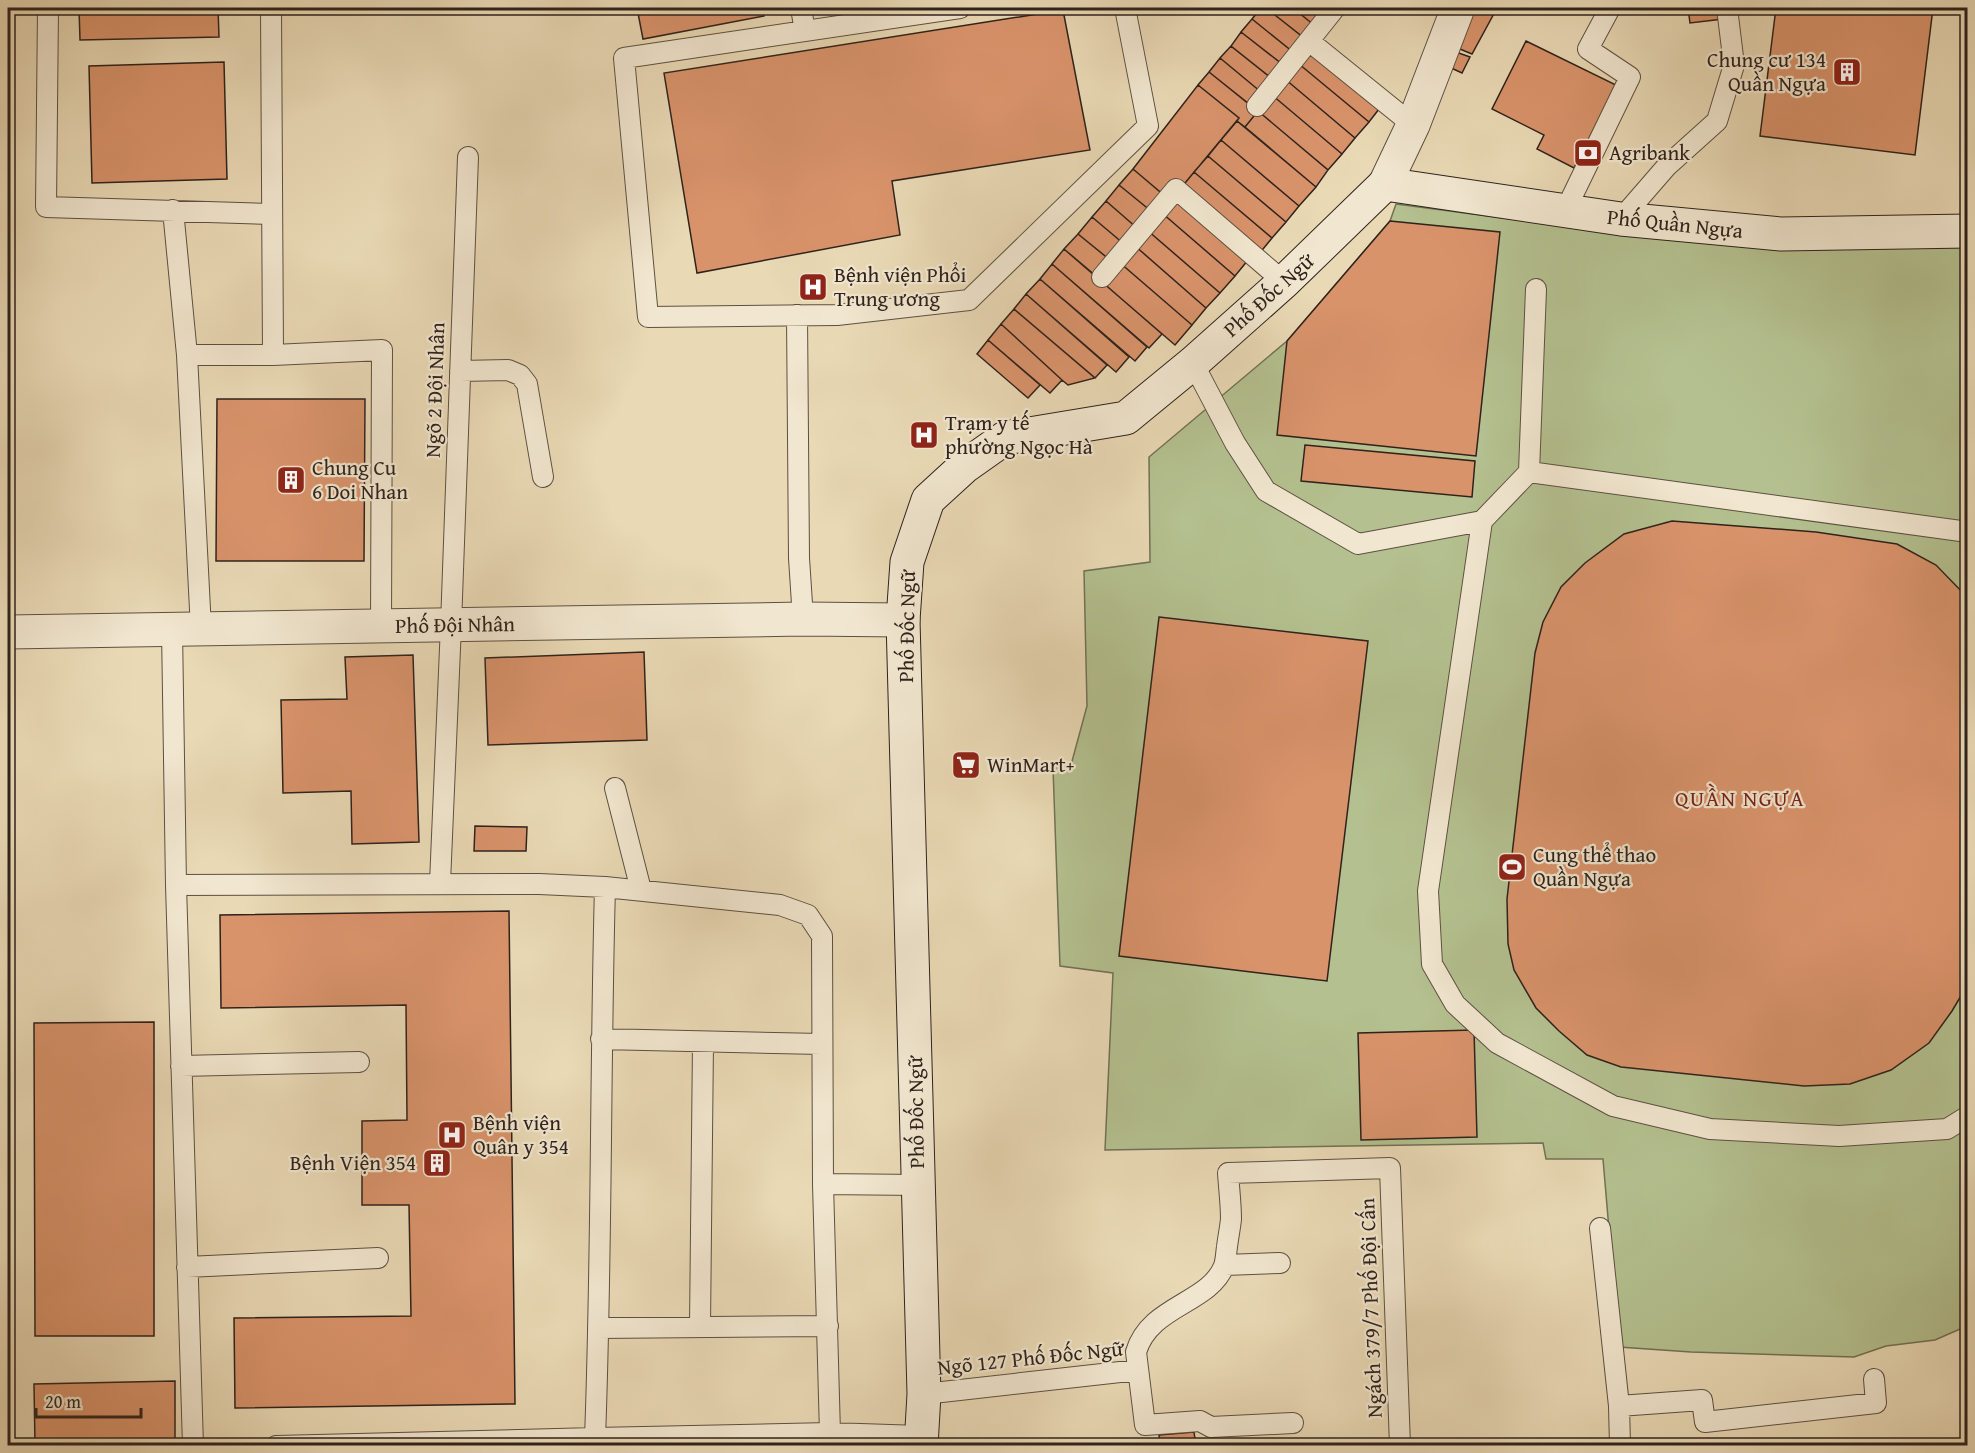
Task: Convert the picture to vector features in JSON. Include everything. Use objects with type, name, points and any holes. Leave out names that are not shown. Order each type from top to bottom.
[{"type":"street","name":"Phố Đốc Ngữ","points":[[920,1441],[924,1394],[903,620],[907,562],[928,500],[964,467],[1005,438],[1126,418],[1193,363],[1284,282],[1385,184],[1413,125],[1458,8]]},
{"type":"street","name":"Phố Quần Ngựa","points":[[1385,184],[1621,219],[1781,234],[1968,231]]},
{"type":"street","name":"Phố Đội Nhân","points":[[8,632],[803,619],[903,620]]},
{"type":"lane","points":[[48,8],[46,207],[272,214]]},
{"type":"lane","points":[[271,8],[273,355]]},
{"type":"lane","points":[[801,8],[805,31]]},
{"type":"lane","points":[[960,8],[624,58],[648,316],[837,315],[969,300],[1148,126],[1125,8]]},
{"type":"lane","points":[[1257,106],[1335,8]]},
{"type":"lane","points":[[1565,211],[1630,77],[1588,49],[1610,8]]},
{"type":"lane","points":[[1621,219],[1667,166],[1717,121],[1734,65],[1727,8]]},
{"type":"lane","points":[[1309,41],[1413,125]]},
{"type":"lane","name":"Ngõ 2 Đội Nhân","points":[[440,883],[468,157]]},
{"type":"lane","points":[[1102,277],[1176,189],[1284,282]]},
{"type":"lane","points":[[172,210],[187,355],[187,629],[176,885],[193,1446]]},
{"type":"lane","points":[[1536,289],[1529,472],[1482,521],[1428,891],[1432,964],[1455,1005],[1497,1043],[1613,1106],[1710,1129],[1839,1136],[1947,1129],[1968,1116]]},
{"type":"lane","points":[[797,315],[799,558],[803,619]]},
{"type":"lane","points":[[187,355],[273,355],[382,350],[381,626]]},
{"type":"lane","points":[[1193,363],[1235,443],[1266,491],[1358,544],[1482,521]]},
{"type":"lane","points":[[460,370],[508,370],[520,375],[527,384],[543,477]]},
{"type":"lane","points":[[1529,472],[1968,532]]},
{"type":"lane","points":[[615,788],[641,890]]},
{"type":"lane","points":[[176,885],[440,883],[605,887],[780,905],[807,915],[822,936],[823,1184],[830,1433]]},
{"type":"lane","points":[[595,1438],[599,1328],[601,1039],[605,887]]},
{"type":"lane","points":[[601,1039],[821,1044]]},
{"type":"lane","points":[[700,1326],[704,1042]]},
{"type":"lane","points":[[181,1066],[359,1062]]},
{"type":"lane","name":"Ngách 379/7 Phố Đội Cấn","points":[[1225,1265],[1231,1219],[1228,1173],[1390,1168],[1400,1446]]},
{"type":"lane","points":[[823,1184],[918,1185]]},
{"type":"lane","points":[[1600,1227],[1619,1406],[1620,1446]]},
{"type":"lane","points":[[187,1267],[378,1258]]},
{"type":"lane","points":[[1225,1265],[1280,1263]]},
{"type":"lane","name":"Ngõ 127 Phố Đốc Ngữ","points":[[924,1394],[1138,1370],[1136,1352],[1148,1328],[1214,1281],[1225,1265]]},
{"type":"lane","points":[[599,1328],[828,1326]]},
{"type":"lane","points":[[1138,1370],[1145,1425],[1200,1421],[1211,1427],[1293,1423]]},
{"type":"lane","points":[[1619,1406],[1702,1400],[1705,1422],[1876,1403],[1874,1379]]},
{"type":"lane","points":[[276,1446],[830,1433],[920,1441]]},
{"type":"green space","name":"Cung thể thao Quần Ngựa","points":[[1396,204],[1587,229],[1967,245],[1967,1326],[1935,1340],[1886,1346],[1854,1357],[1691,1352],[1619,1347],[1603,1159],[1546,1159],[1543,1143],[1105,1150],[1113,973],[1060,966],[1053,768],[1071,765],[1087,706],[1084,571],[1150,562],[1149,457],[1287,341],[1390,221]]},
{"type":"building","points":[[79,8],[218,8],[219,37],[80,40]]},
{"type":"building","points":[[637,8],[762,8],[764,16],[643,39]]},
{"type":"building","points":[[1261,8],[1266,8],[1304,38],[1293,52],[1252,19]]},
{"type":"building","points":[[1266,8],[1293,8],[1314,25],[1304,38]]},
{"type":"building","points":[[1293,8],[1320,8],[1326,12],[1314,25]]},
{"type":"building","points":[[1471,8],[1497,8],[1472,54],[1455,47]]},
{"type":"building","points":[[1688,8],[1721,8],[1723,19],[1690,23]]},
{"type":"building","name":"Chung cư 134 Quần Ngựa","points":[[1776,8],[1933,8],[1915,155],[1760,136]]},
{"type":"building","points":[[1063,10],[1090,150],[892,181],[900,235],[697,273],[664,73]]},
{"type":"building","points":[[1252,19],[1293,52],[1282,64],[1241,32]]},
{"type":"building","points":[[1241,32],[1282,64],[1271,78],[1231,46]]},
{"type":"building","points":[[1526,41],[1616,85],[1574,168],[1537,149],[1544,135],[1492,109]]},
{"type":"building","points":[[1231,46],[1271,78],[1261,92],[1220,58]]},
{"type":"building","points":[[1310,51],[1379,109],[1369,122],[1299,64]]},
{"type":"building","points":[[1453,51],[1470,57],[1462,73],[1447,66]]},
{"type":"building","points":[[1220,58],[1261,92],[1250,105],[1209,72]]},
{"type":"building","points":[[224,62],[227,179],[92,183],[89,66]]},
{"type":"building","points":[[1299,64],[1369,122],[1355,138],[1285,79]]},
{"type":"building","points":[[1209,72],[1258,111],[1245,127],[1237,121],[1239,118],[1198,85]]},
{"type":"building","points":[[1285,79],[1355,138],[1342,154],[1272,95]]},
{"type":"building","points":[[1198,85],[1239,118],[1181,188],[1165,196],[1133,169]]},
{"type":"building","points":[[1272,95],[1342,154],[1328,170],[1258,111]]},
{"type":"building","points":[[1258,111],[1328,170],[1316,187],[1245,127]]},
{"type":"building","points":[[1237,121],[1316,187],[1299,206],[1221,140]]},
{"type":"building","points":[[1221,140],[1299,206],[1286,222],[1208,156]]},
{"type":"building","points":[[1208,156],[1286,222],[1272,238],[1194,172]]},
{"type":"building","points":[[1133,169],[1165,196],[1151,211],[1119,185]]},
{"type":"building","points":[[1194,172],[1272,238],[1259,254],[1181,188]]},
{"type":"building","points":[[1119,185],[1151,211],[1137,228],[1106,201]]},
{"type":"building","points":[[1176,198],[1248,260],[1235,276],[1162,213]]},
{"type":"building","points":[[1106,201],[1137,228],[1124,244],[1092,217]]},
{"type":"building","points":[[1162,213],[1235,276],[1220,293],[1147,230]]},
{"type":"building","points":[[1092,217],[1124,244],[1110,260],[1078,234]]},
{"type":"building","points":[[1390,221],[1500,232],[1476,456],[1277,435],[1287,341]]},
{"type":"building","points":[[1147,230],[1220,293],[1206,308],[1134,245]]},
{"type":"building","points":[[1078,234],[1110,260],[1096,276],[1064,249]]},
{"type":"building","points":[[1134,245],[1206,308],[1192,325],[1119,262]]},
{"type":"building","points":[[1064,249],[1162,334],[1149,348],[1052,264]]},
{"type":"building","points":[[1119,262],[1192,325],[1175,345],[1102,282]]},
{"type":"building","points":[[1052,264],[1147,347],[1135,361],[1040,279]]},
{"type":"building","points":[[1040,279],[1129,357],[1116,372],[1026,294]]},
{"type":"building","points":[[1026,294],[1107,365],[1095,378],[1014,309]]},
{"type":"building","points":[[1014,309],[1095,378],[1068,385],[1062,380],[1001,324]]},
{"type":"building","points":[[1001,324],[1062,380],[1050,393],[988,340]]},
{"type":"building","points":[[988,340],[1040,385],[1028,398],[977,354]]},
{"type":"building","name":"Chung Cu 6 Doi Nhan","points":[[217,399],[365,399],[364,561],[216,561]]},
{"type":"building","points":[[1305,445],[1475,461],[1472,497],[1301,481]]},
{"type":"building","points":[[1672,521],[1816,532],[1897,544],[1936,565],[1968,598],[1968,984],[1929,1043],[1891,1070],[1850,1084],[1804,1086],[1621,1067],[1587,1055],[1559,1031],[1536,1008],[1514,970],[1508,944],[1507,899],[1535,653],[1543,622],[1561,587],[1585,563],[1624,534]]},
{"type":"building","points":[[1159,617],[1368,641],[1327,981],[1119,956]]},
{"type":"building","points":[[644,652],[647,740],[488,745],[485,658]]},
{"type":"building","points":[[413,655],[419,842],[352,844],[351,791],[283,793],[281,700],[347,699],[345,657]]},
{"type":"building","points":[[475,826],[527,827],[526,851],[474,851]]},
{"type":"building","name":"Bệnh Viện 354","points":[[509,911],[515,1404],[235,1408],[234,1318],[411,1316],[409,1205],[362,1205],[362,1121],[407,1120],[406,1005],[221,1008],[220,915]]},
{"type":"building","points":[[154,1022],[154,1336],[35,1336],[34,1023]]},
{"type":"building","points":[[1474,1030],[1477,1137],[1361,1140],[1358,1033]]},
{"type":"building","points":[[175,1381],[175,1446],[35,1446],[34,1384]]},
{"type":"building","points":[[1194,1432],[1196,1446],[1160,1446],[1159,1435]]},
{"type":"place","name":"Chung cư 134 Quần Ngựa","points":[[1847,72]]},
{"type":"place","name":"Agribank","points":[[1588,153]]},
{"type":"place","name":"Bệnh viện Phổi Trung ương","points":[[813,287]]},
{"type":"place","name":"Trạm y tế phường Ngọc Hà","points":[[924,435]]},
{"type":"place","name":"Chung Cu 6 Doi Nhan","points":[[291,480]]},
{"type":"place","name":"WinMart+","points":[[966,765]]},
{"type":"place","name":"Cung thể thao Quần Ngựa","points":[[1512,867]]},
{"type":"place","name":"Bệnh viện Quân y 354","points":[[452,1135]]},
{"type":"place","name":"Bệnh Viện 354","points":[[437,1163]]},
{"type":"district","name":"QUẦN NGỰA","points":[[1740,798]]}]
